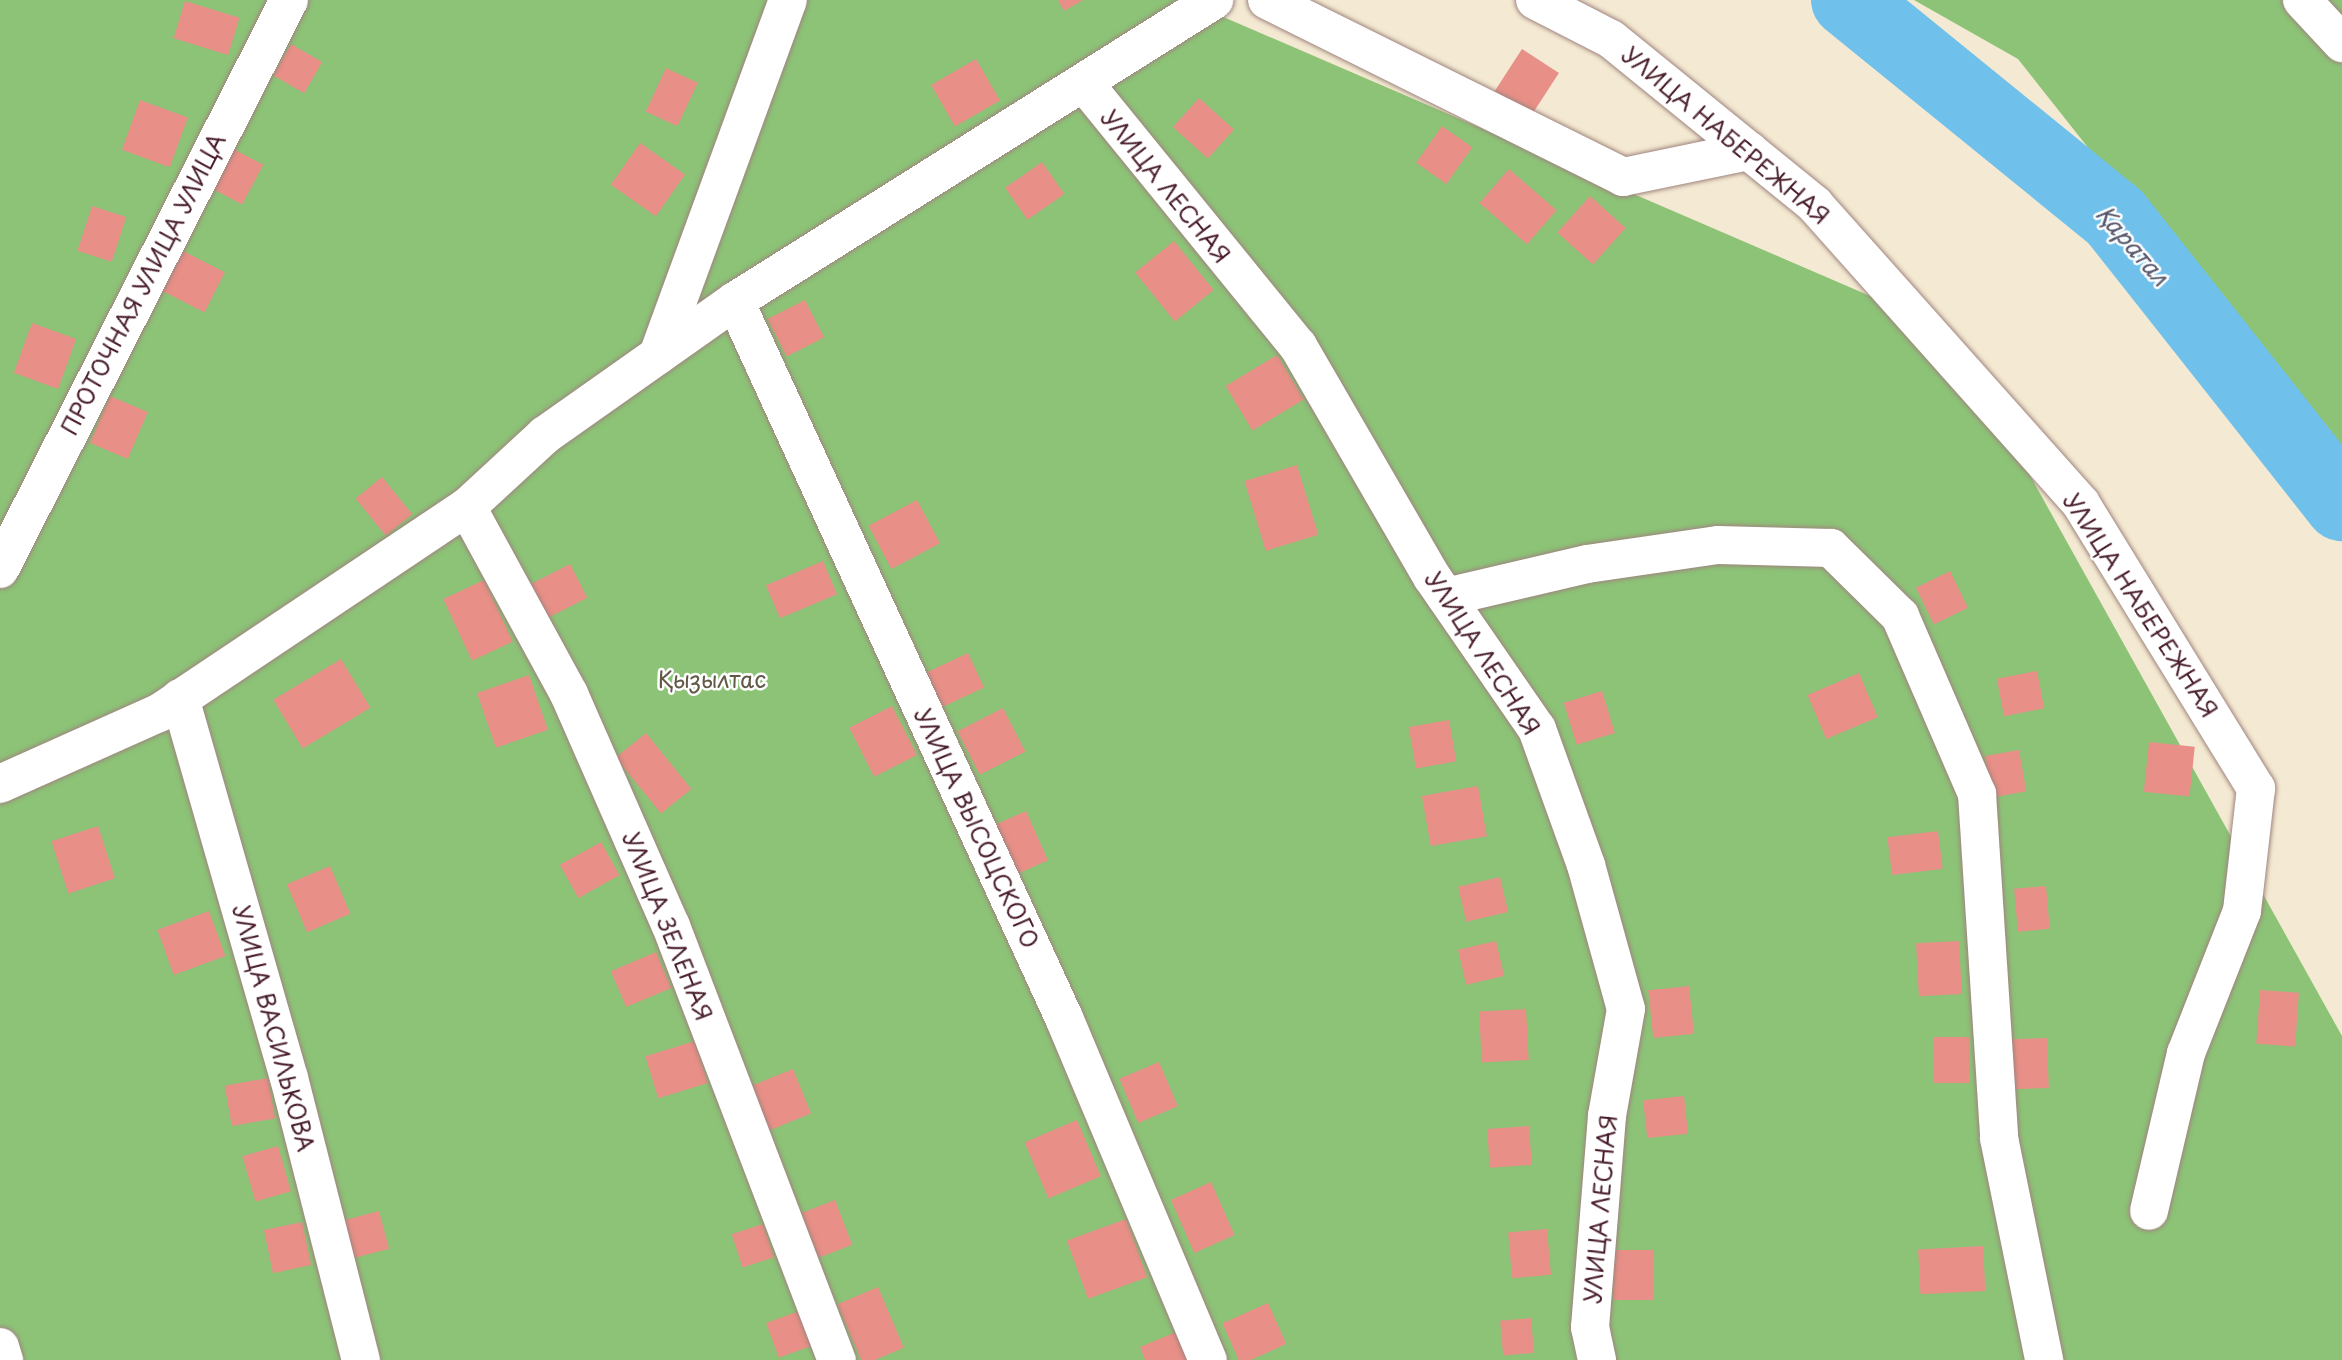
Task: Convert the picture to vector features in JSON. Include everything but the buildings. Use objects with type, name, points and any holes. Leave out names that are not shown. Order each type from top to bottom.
[{"type":"street","name":"ПРОТОЧНАЯ УЛИЦА УЛИЦА","points":[[0,569],[289,0]]},
{"type":"street","points":[[0,785],[180,698],[467,507],[545,435],[735,300],[1214,0]]},
{"type":"street","points":[[1267,0],[1623,177],[1749,151]]},
{"type":"street","name":"УЛИЦА НАБЕРЕЖНАЯ","points":[[1535,0],[1611,39],[1815,205],[2081,504],[2256,788],[2242,911],[2186,1053],[2149,1211]]},
{"type":"street","points":[[2302,0],[2342,43]]},
{"type":"street","points":[[658,355],[782,5]]},
{"type":"street","name":"УЛИЦА ЛЕСНАЯ","points":[[1084,83],[1298,346],[1446,597],[1536,729],[1586,865],[1626,1009],[1607,1116],[1590,1327],[1597,1360]]},
{"type":"street","name":"УЛИЦА ВЫСОЦСКОГО","points":[[735,300],[1064,1018],[1208,1360]]},
{"type":"street","name":"УЛИЦА ЗЕЛЕНАЯ","points":[[467,507],[569,694],[671,926],[837,1360]]},
{"type":"street","points":[[1446,597],[1587,564],[1718,545],[1831,548],[1900,616],[1977,794],[1999,1138],[2044,1360]]},
{"type":"street","name":"УЛИЦА ВАСИЛЬКОВА","points":[[180,698],[289,1077],[361,1360]]},
{"type":"street","points":[[0,1348],[4,1360]]},
{"type":"green space","name":"Қызылтас","points":[[0,0],[1184,0],[1949,330],[2342,1036],[2342,1360],[0,1360]]},
{"type":"green space","points":[[1914,0],[2342,0],[2342,469],[2018,59]]},
{"type":"waterway","name":"Қаратал","points":[[1848,0],[2115,217],[2342,504]]}]
